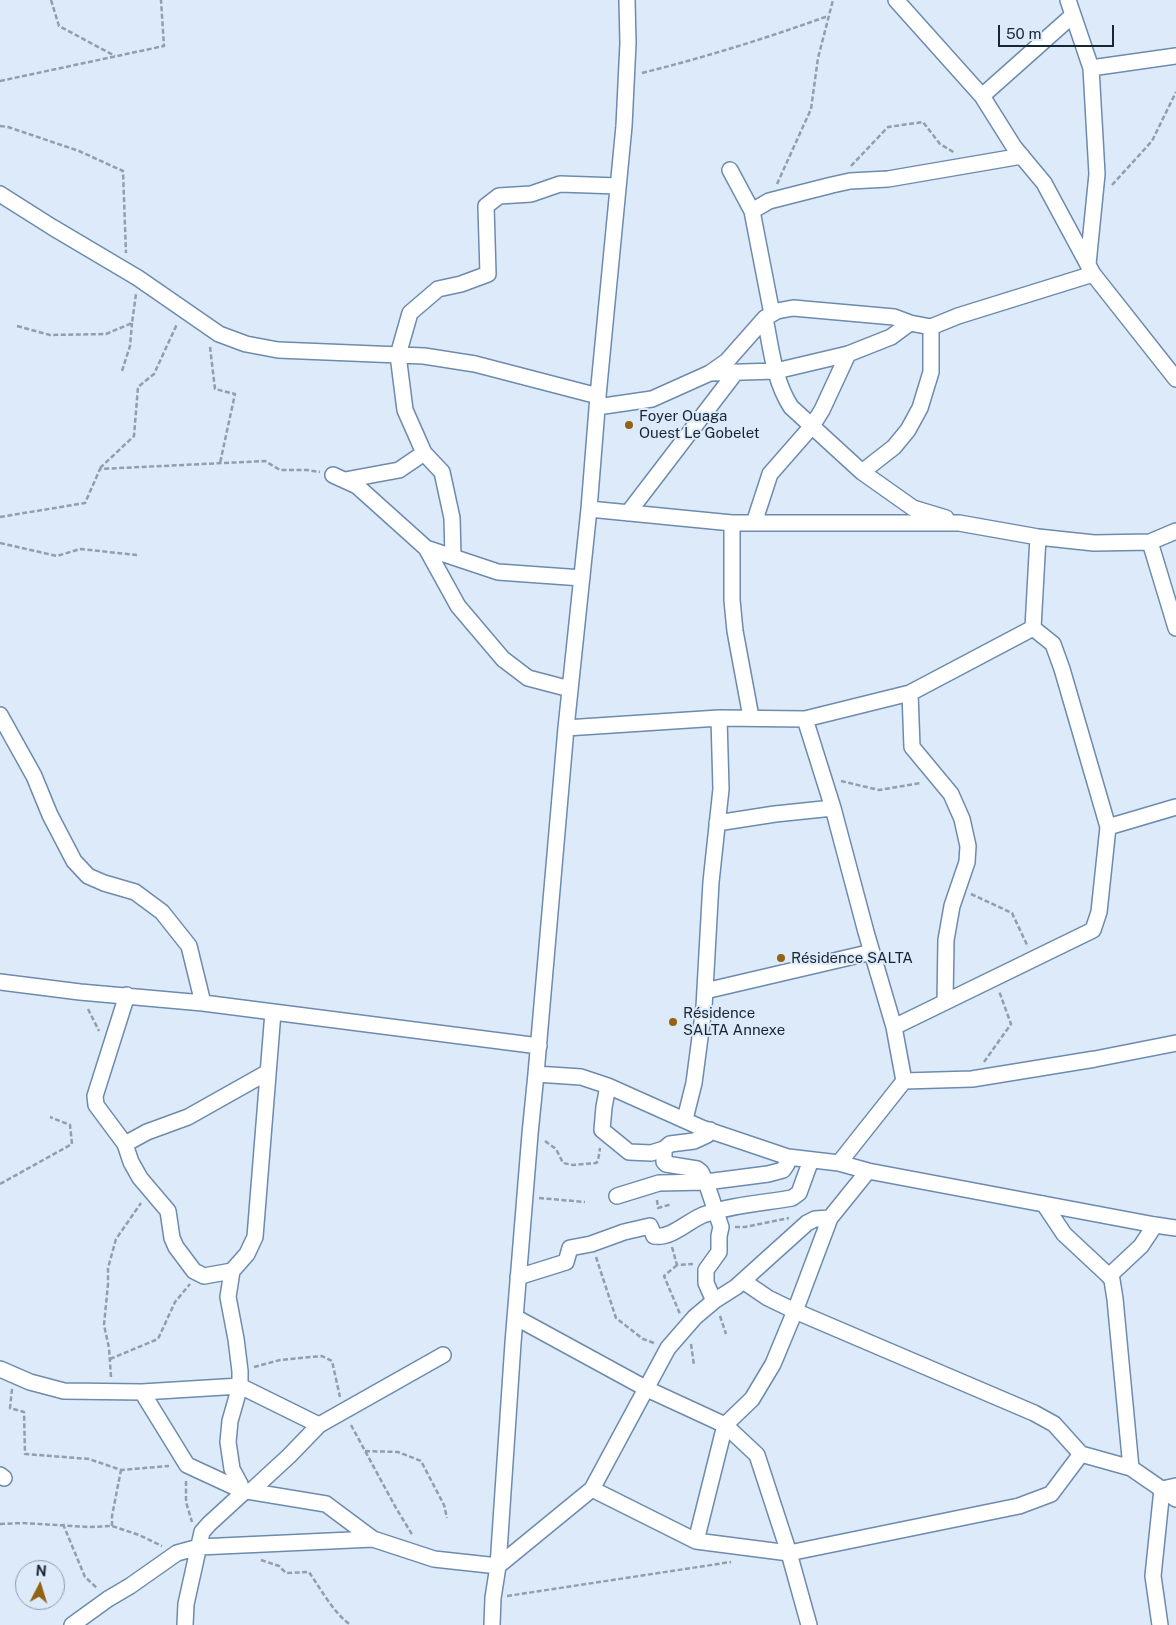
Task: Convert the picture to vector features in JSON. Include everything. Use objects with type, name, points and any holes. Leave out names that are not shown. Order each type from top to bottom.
[{"type":"street","points":[[492,1625],[530,1134],[566,728],[589,509],[624,126],[628,0]]},
{"type":"street","points":[[896,0],[982,96],[1022,156],[1044,183],[1090,269],[1176,379]]},
{"type":"street","points":[[1068,0],[1090,68],[1097,174],[1090,269]]},
{"type":"street","points":[[982,96],[1073,15]]},
{"type":"street","points":[[1090,68],[1176,56]]},
{"type":"street","points":[[752,211],[769,201],[832,184],[888,179],[1022,156]]},
{"type":"street","points":[[730,170],[752,211],[776,371],[784,396],[791,407],[862,472],[913,508],[959,523],[1038,537],[1094,543],[1150,542],[1176,531]]},
{"type":"street","points":[[453,557],[452,518],[442,472],[424,453],[405,410],[398,355],[410,313],[438,289],[461,284],[488,274],[486,206],[499,196],[531,194],[560,184],[618,186]]},
{"type":"street","points":[[0,194],[133,275],[220,334],[246,344],[278,350],[424,356],[475,364],[598,401],[652,399],[710,373],[727,362],[768,316],[777,311],[793,308],[894,318],[931,327],[1090,269]]},
{"type":"street","points":[[710,373],[776,371],[848,354],[891,337],[910,323]]},
{"type":"street","points":[[862,472],[894,447],[908,430],[920,408],[931,372],[931,327]]},
{"type":"street","points":[[754,523],[770,474],[812,426],[822,410],[848,354]]},
{"type":"street","points":[[628,513],[736,372]]},
{"type":"street","points":[[339,477],[399,470],[424,453]]},
{"type":"street","points":[[339,477],[357,486],[426,548],[458,606],[503,659],[528,678],[570,689]]},
{"type":"street","points":[[589,509],[732,523],[959,523]]},
{"type":"street","points":[[732,523],[732,600],[735,631],[751,717]]},
{"type":"street","points":[[1033,628],[1038,537]]},
{"type":"street","points":[[1150,542],[1176,628]]},
{"type":"street","points":[[426,548],[498,572],[582,578]]},
{"type":"street","points":[[566,728],[719,718],[805,719],[910,694],[1033,628]]},
{"type":"street","points":[[894,1027],[1093,930],[1099,912],[1108,827],[1053,644],[1033,628]]},
{"type":"street","points":[[910,694],[912,746],[952,794],[962,819],[968,846],[967,862],[952,906],[946,940],[945,1002]]},
{"type":"street","points":[[0,715],[34,776],[50,815],[74,861],[88,876],[135,892],[162,912],[189,946],[203,1003]]},
{"type":"street","points":[[685,1119],[694,1083],[705,991],[711,882],[721,789],[719,718]]},
{"type":"street","points":[[805,719],[833,808],[894,1027],[904,1081]]},
{"type":"street","points":[[1108,827],[1176,807]]},
{"type":"street","points":[[717,822],[833,808]]},
{"type":"street","points":[[705,991],[872,952]]},
{"type":"street","points":[[0,982],[80,992],[203,1003],[539,1046]]},
{"type":"street","points":[[127,995],[95,1096],[96,1105],[125,1144],[131,1162],[150,1191],[168,1211],[172,1238],[176,1247],[198,1274],[204,1276],[232,1271]]},
{"type":"street","points":[[246,1491],[232,1469],[228,1442],[230,1421],[240,1386],[240,1371],[228,1298],[232,1271],[247,1254],[255,1237],[273,1012]]},
{"type":"street","points":[[838,1163],[904,1081],[972,1078],[1095,1059],[1176,1043]]},
{"type":"street","points":[[125,1144],[147,1132],[188,1118],[268,1072]]},
{"type":"street","points":[[536,1074],[581,1078],[608,1086],[710,1130],[788,1157],[838,1163],[1176,1228]]},
{"type":"street","points":[[608,1086],[602,1130],[632,1153],[651,1153],[664,1149],[670,1144],[694,1141],[706,1135],[710,1130]]},
{"type":"street","points":[[664,1149],[664,1162],[666,1164],[697,1169],[701,1172],[716,1211],[721,1227],[718,1252],[706,1270],[706,1283],[714,1301]]},
{"type":"street","points":[[617,1196],[659,1182],[706,1182],[768,1174],[783,1170],[787,1164],[788,1157]]},
{"type":"street","points":[[518,1277],[566,1262],[570,1248],[591,1244],[624,1232],[648,1226],[651,1227],[655,1237],[669,1233],[701,1216],[716,1211],[796,1196],[811,1160]]},
{"type":"street","points":[[696,1541],[725,1425],[752,1399],[773,1364],[830,1218],[868,1170]]},
{"type":"street","points":[[1044,1204],[1064,1234],[1112,1280],[1131,1468]]},
{"type":"street","points":[[142,1392],[187,1465],[246,1491],[326,1504],[373,1539],[434,1558],[498,1566],[592,1489],[668,1348],[695,1317],[743,1281],[808,1223],[815,1219],[830,1218]]},
{"type":"street","points":[[1109,1276],[1141,1246],[1155,1225]]},
{"type":"street","points":[[743,1281],[768,1298],[795,1311],[1034,1413],[1054,1424],[1081,1454],[1131,1468],[1169,1488],[1176,1500]]},
{"type":"street","points":[[515,1318],[647,1389],[725,1425],[757,1455],[789,1553],[808,1625]]},
{"type":"street","points":[[185,1625],[186,1604],[202,1532],[209,1524],[289,1456],[319,1424],[443,1355]]},
{"type":"street","points":[[0,1369],[30,1382],[64,1391],[142,1392],[240,1386],[319,1424]]},
{"type":"street","points":[[592,1489],[696,1541],[753,1550],[789,1553],[1019,1506],[1051,1494],[1081,1454]]},
{"type":"street","points":[[1160,1625],[1153,1576],[1169,1488]]},
{"type":"street","points":[[76,1624],[108,1598],[130,1586],[177,1553],[199,1547],[373,1539]]},
{"type":"path","points":[[51,0],[59,26],[116,56]]},
{"type":"path","points":[[0,81],[164,46],[162,0]]},
{"type":"path","points":[[769,201],[811,109],[818,58],[833,0]]},
{"type":"path","points":[[626,77],[752,43],[829,16]]},
{"type":"path","points":[[1094,205],[1152,141],[1176,92]]},
{"type":"path","points":[[832,184],[888,127],[923,122],[940,144],[955,152],[962,167]]},
{"type":"path","points":[[0,126],[79,151],[123,171],[124,220],[133,275],[130,346],[122,371]]},
{"type":"path","points":[[0,517],[85,503],[100,469],[134,436],[138,386],[154,374],[183,308]]},
{"type":"path","points":[[17,326],[50,335],[106,334],[132,323]]},
{"type":"path","points":[[208,325],[215,389],[235,394],[220,463]]},
{"type":"path","points":[[100,469],[266,461],[280,470],[307,470],[339,477]]},
{"type":"path","points":[[0,543],[56,556],[80,549],[137,555]]},
{"type":"path","points":[[822,777],[879,790],[941,779]]},
{"type":"path","points":[[959,888],[1012,913],[1034,959]]},
{"type":"path","points":[[972,1078],[1012,1024],[994,978]]},
{"type":"path","points":[[80,992],[110,1053]]},
{"type":"path","points":[[0,1184],[72,1144],[70,1125],[50,1117]]},
{"type":"path","points":[[530,1134],[556,1149],[563,1163],[573,1165],[596,1163],[598,1161],[602,1130]]},
{"type":"path","points":[[112,1391],[109,1348],[104,1325],[108,1268],[116,1239],[150,1191]]},
{"type":"path","points":[[525,1197],[585,1202]]},
{"type":"path","points":[[721,1227],[745,1227],[791,1217]]},
{"type":"path","points":[[669,1233],[677,1265],[710,1263]]},
{"type":"path","points":[[591,1244],[616,1318],[643,1339],[668,1348]]},
{"type":"path","points":[[110,1359],[158,1340],[175,1302],[198,1274]]},
{"type":"path","points":[[30,1382],[12,1390],[10,1408],[24,1412],[25,1454],[89,1459],[121,1470],[187,1465],[186,1502],[199,1547]]},
{"type":"path","points":[[365,1452],[398,1452],[421,1461],[444,1505],[447,1518]]},
{"type":"path","points":[[112,1526],[112,1516],[121,1470]]},
{"type":"path","points":[[0,1524],[63,1524],[88,1528],[112,1526],[139,1535],[177,1553]]},
{"type":"path","points":[[63,1524],[85,1577],[108,1598]]},
{"type":"path","points":[[256,1559],[279,1566],[286,1572],[309,1572],[340,1615],[351,1625]]},
{"type":"path","points":[[493,1598],[740,1561]]},
{"type":"place","name":"Foyer Ouaga Ouest Le Gobelet","points":[[629,425]]},
{"type":"place","name":"Résidence SALTA","points":[[781,958]]},
{"type":"place","name":"Résidence SALTA Annexe","points":[[673,1022]]}]
